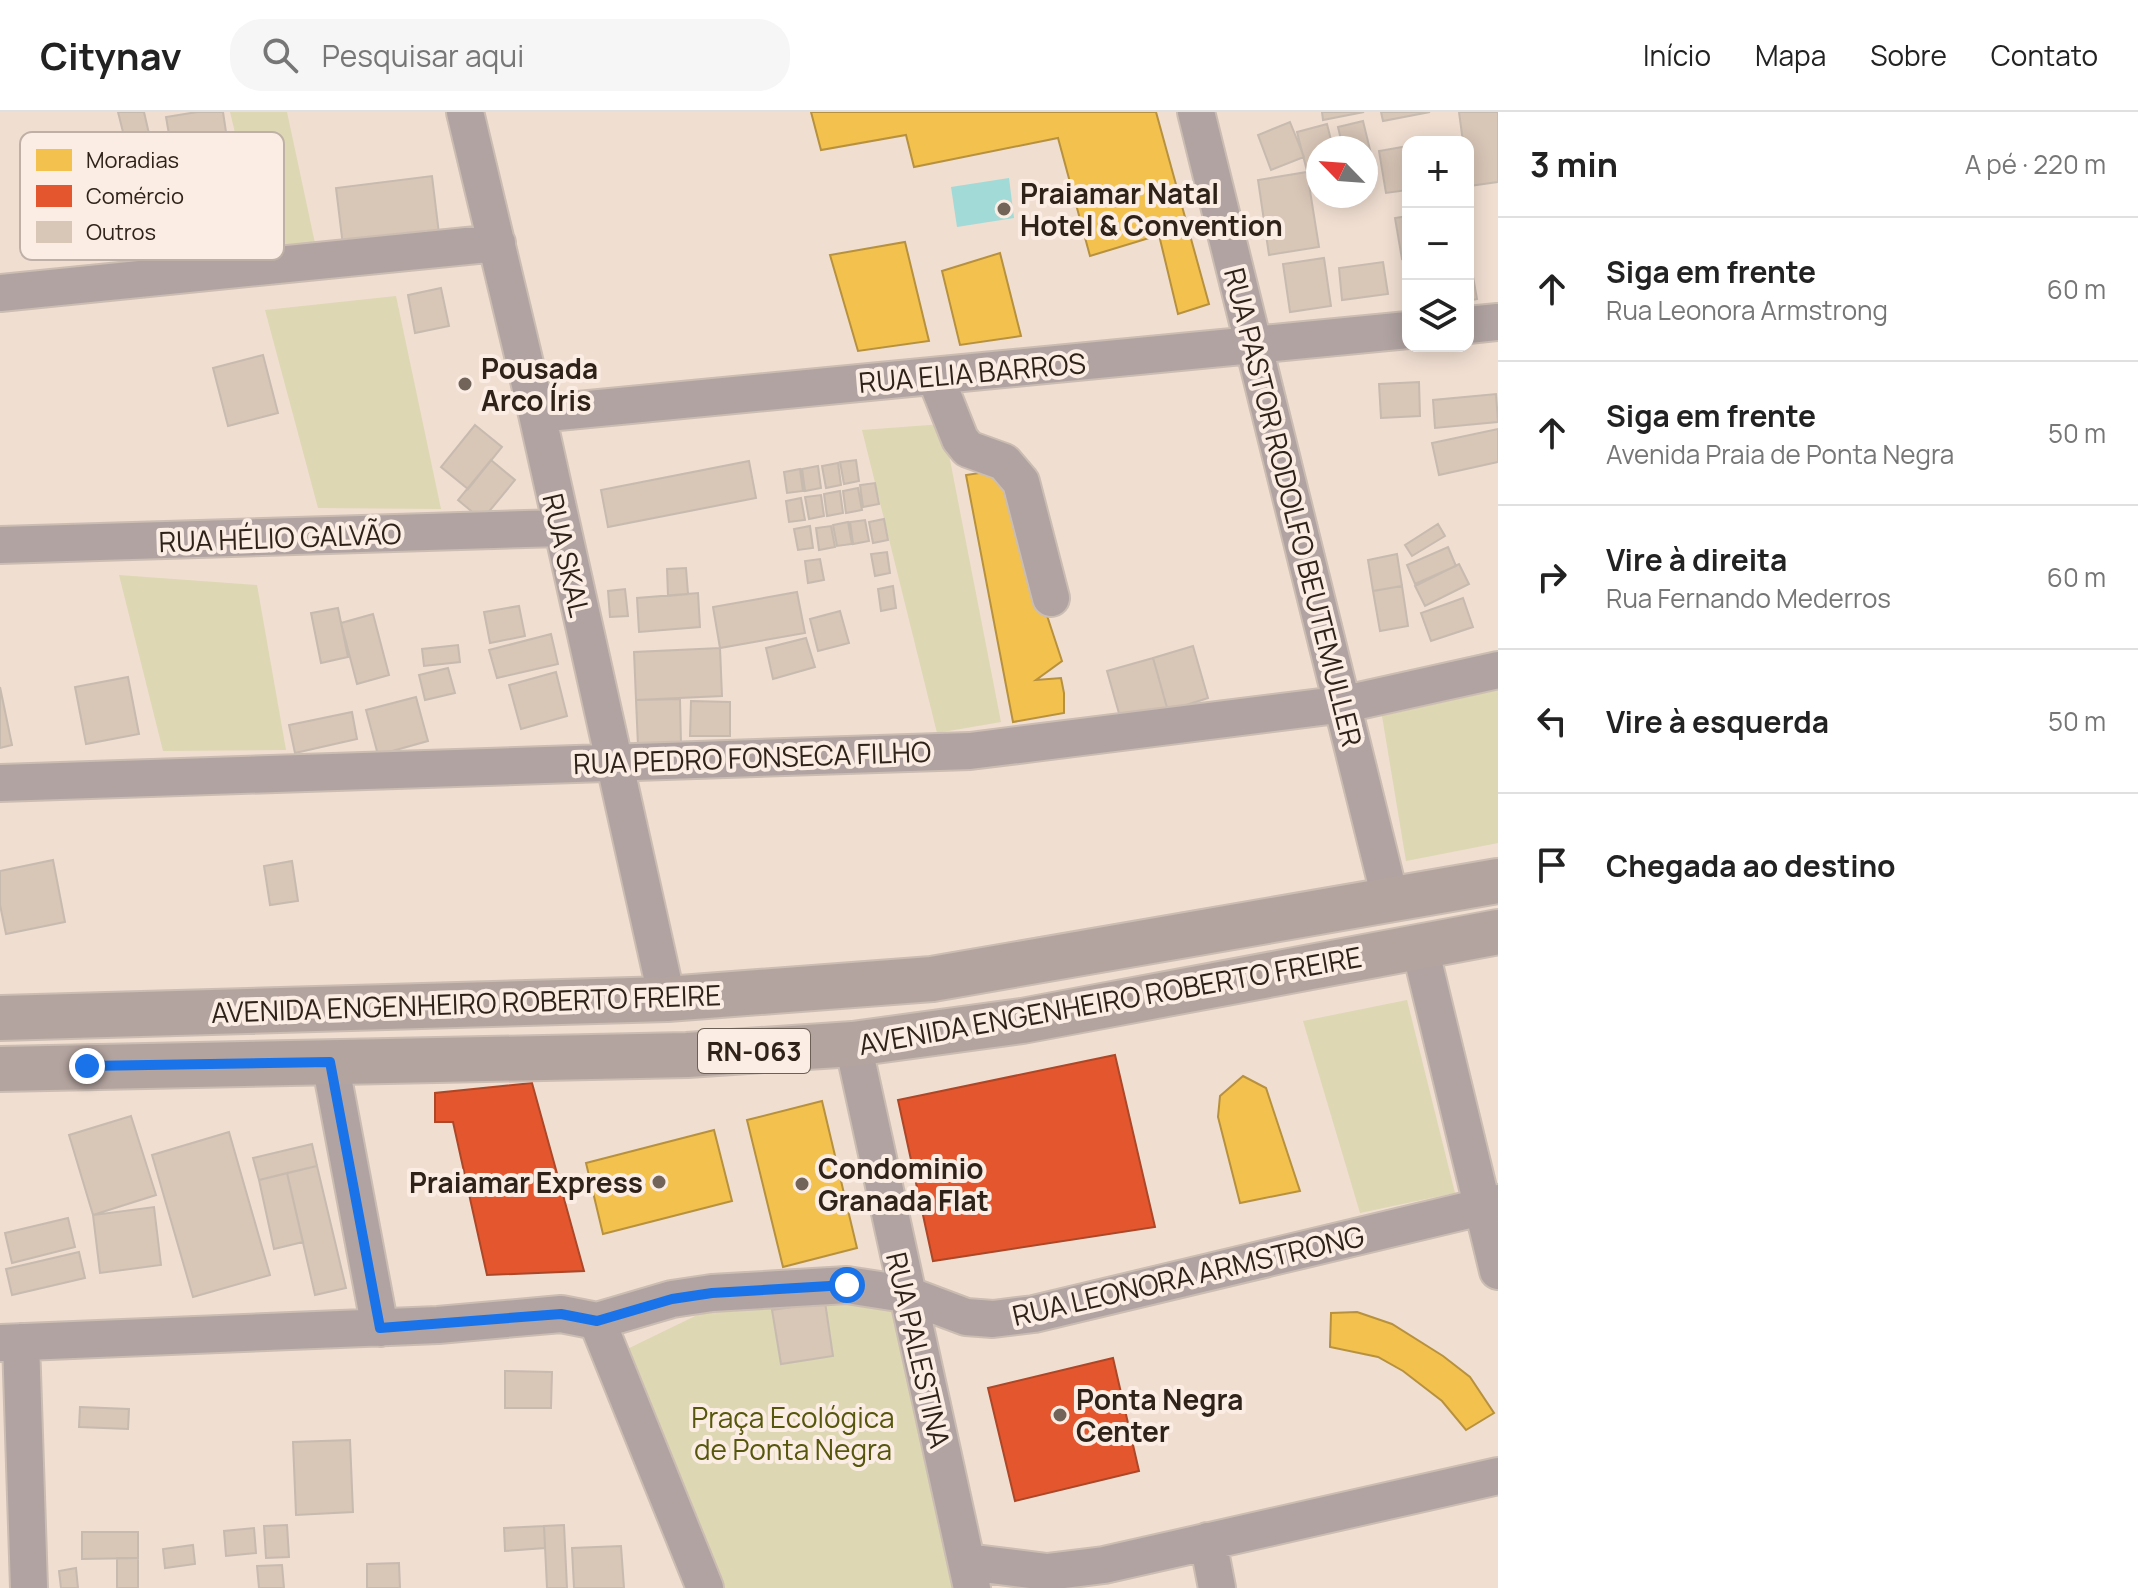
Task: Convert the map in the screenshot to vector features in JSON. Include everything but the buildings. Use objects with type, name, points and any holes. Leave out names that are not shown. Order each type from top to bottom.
[{"type":"main road","name":"AVENIDA ENGENHEIRO ROBERTO FREIRE","points":[[0,1018],[667,999],[932,979],[1391,902],[1498,881]]},
{"type":"main road","name":"AVENIDA ENGENHEIRO ROBERTO FREIRE","points":[[0,1069],[687,1055],[853,1044],[1022,1021],[1498,932]]},
{"type":"street","name":"RUA SKAL","points":[[465,112],[537,414],[667,999]]},
{"type":"street","name":"RUA PASTOR RODOLFO BEUTEMULLER","points":[[1196,112],[1345,704],[1391,902]]},
{"type":"street","points":[[0,293],[497,243]]},
{"type":"street","points":[[1474,324],[1498,322]]},
{"type":"street","name":"RUA ELIA BARROS","points":[[537,414],[1402,331]]},
{"type":"street","points":[[935,376],[960,439],[968,449],[1004,462],[1021,482],[1051,598]]},
{"type":"street","name":"RUA HÉLIO GALVÃO","points":[[0,545],[560,528]]},
{"type":"street","name":"RUA PEDRO FONSECA FILHO","points":[[0,783],[970,751],[1345,704],[1498,670]]},
{"type":"street","points":[[1420,948],[1489,1205],[1498,1271]]},
{"type":"street","name":"RUA PALESTINA","points":[[853,1044],[905,1294],[970,1575]]},
{"type":"street","points":[[330,1062],[380,1328]]},
{"type":"street","name":"RUA LEONORA ARMSTRONG","points":[[597,1321],[672,1299],[712,1293],[847,1285],[905,1294],[966,1317],[993,1319],[1034,1314],[1489,1205]]},
{"type":"street","points":[[29,1588],[10,1342],[380,1328],[561,1314],[597,1321],[705,1588]]},
{"type":"street","points":[[970,1575],[1047,1572],[1104,1565],[1498,1476]]},
{"type":"street","points":[[1208,1541],[1217,1588]]},
{"type":"street","points":[[1003,1588],[1047,1572]]},
{"type":"green space","points":[[230,112],[287,112],[316,248],[284,251],[284,132],[235,132]]},
{"type":"green space","points":[[396,296],[441,509],[318,508],[265,310]]},
{"type":"green space","points":[[943,424],[1001,722],[937,733],[862,430]]},
{"type":"green space","points":[[119,575],[257,585],[286,750],[163,751]]},
{"type":"green space","points":[[1498,690],[1498,843],[1406,861],[1382,716]]},
{"type":"green space","points":[[1407,1000],[1455,1193],[1360,1213],[1303,1021]]},
{"type":"green space","name":"Praça Ecológica de Ponta Negra","points":[[890,1298],[965,1588],[723,1588],[619,1353],[724,1302]]},
{"type":"water","points":[[1009,178],[1014,218],[957,227],[951,187]]},
{"type":"place","name":"Praiamar Natal Hotel & Convention","points":[[1004,209]]},
{"type":"place","name":"Pousada Arco Íris","points":[[465,384]]},
{"type":"place","name":"Praiamar Express","points":[[659,1182]]},
{"type":"place","name":"Condominio Granada Flat","points":[[802,1184]]},
{"type":"place","name":"Ponta Negra Center","points":[[1060,1415]]},
{"type":"route","points":[[87,1066],[330,1062],[380,1328],[561,1314],[597,1321],[672,1299],[712,1293],[847,1285]]}]
